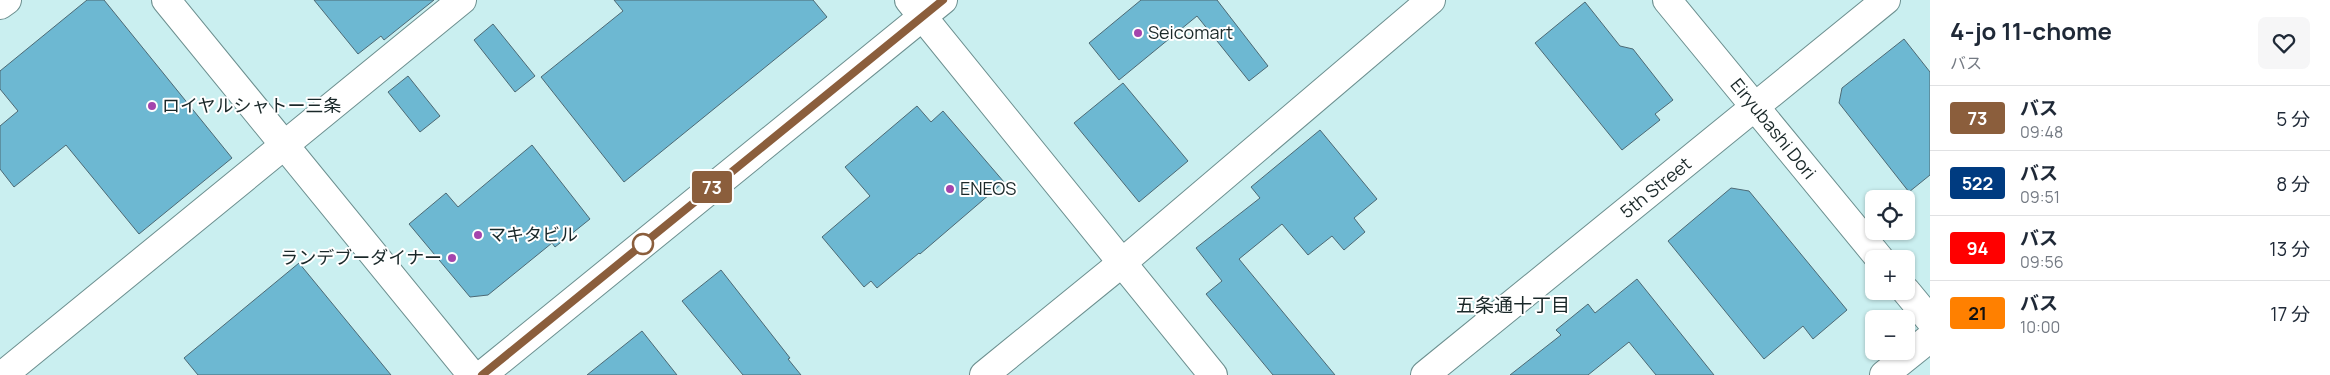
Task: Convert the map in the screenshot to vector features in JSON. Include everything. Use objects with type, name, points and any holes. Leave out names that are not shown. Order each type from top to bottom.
[{"type":"main road","points":[[0,5],[7,0]]},
{"type":"main road","points":[[166,0],[472,375]]},
{"type":"main road","points":[[3,375],[462,0]]},
{"type":"main road","points":[[984,375],[1123,262],[1431,0]]},
{"type":"main road","name":"Eiryubashi Dori","points":[[1667,0],[1873,250]]},
{"type":"main road","name":"5th Street","points":[[1425,375],[1886,0]]},
{"type":"main road","points":[[482,375],[924,5],[1123,262],[1214,375]]},
{"type":"main road","points":[[1913,300],[1930,320]]},
{"type":"main road","points":[[1884,375],[1930,338]]},
{"type":"building","points":[[87,0],[104,0],[232,158],[139,234],[66,145],[14,187],[0,169],[0,126],[18,111],[0,89],[0,71]]},
{"type":"building","points":[[314,0],[434,0],[384,40],[381,36],[358,54]]},
{"type":"building","points":[[614,0],[813,0],[827,17],[624,182],[541,77],[623,11]]},
{"type":"building","name":"Seicomart","points":[[1141,0],[1217,0],[1268,66],[1249,81],[1197,16],[1119,80],[1089,43]]},
{"type":"building","points":[[1585,2],[1620,46],[1633,49],[1673,100],[1655,114],[1660,120],[1622,150],[1535,43]]},
{"type":"building","points":[[493,24],[535,76],[515,92],[474,40]]},
{"type":"building","points":[[1904,39],[1930,72],[1930,175],[1911,190],[1907,190],[1839,103],[1842,88]]},
{"type":"building","points":[[408,76],[440,116],[420,132],[388,92]]},
{"type":"building","points":[[1123,83],[1188,161],[1139,202],[1074,123]]},
{"type":"building","points":[[917,106],[931,122],[943,111],[1004,182],[877,288],[871,281],[864,287],[822,237],[870,196],[845,167]]},
{"type":"building","points":[[1320,130],[1377,199],[1354,218],[1365,232],[1344,250],[1332,236],[1308,255],[1282,224],[1239,259],[1335,375],[1273,375],[1206,294],[1222,281],[1196,248],[1260,198],[1251,187]]},
{"type":"building","points":[[532,145],[590,219],[555,247],[552,243],[488,295],[470,297],[409,224],[446,193],[458,207]]},
{"type":"building","points":[[1731,188],[1749,191],[1847,310],[1813,339],[1803,326],[1764,359],[1668,241]]},
{"type":"building","points":[[299,263],[391,375],[198,375],[184,358]]},
{"type":"building","points":[[721,270],[790,358],[788,359],[801,375],[743,375],[682,301]]},
{"type":"building","points":[[1637,279],[1714,375],[1656,375],[1629,342],[1588,375],[1510,375],[1561,335],[1556,330],[1588,304],[1595,313]]},
{"type":"building","points":[[642,331],[677,375],[587,375]]},
{"type":"bus line","name":"73","points":[[482,375],[943,0]]},
{"type":"place","name":"Seicomart","points":[[1138,33]]},
{"type":"place","name":"ロイヤルシャトー三条","points":[[152,106]]},
{"type":"place","name":"ENEOS","points":[[950,189]]},
{"type":"place","name":"マキタビル","points":[[478,235]]},
{"type":"place","name":"ランデブーダイナー","points":[[452,258]]},
{"type":"district","name":"五条通十丁目","points":[[1513,305]]}]
